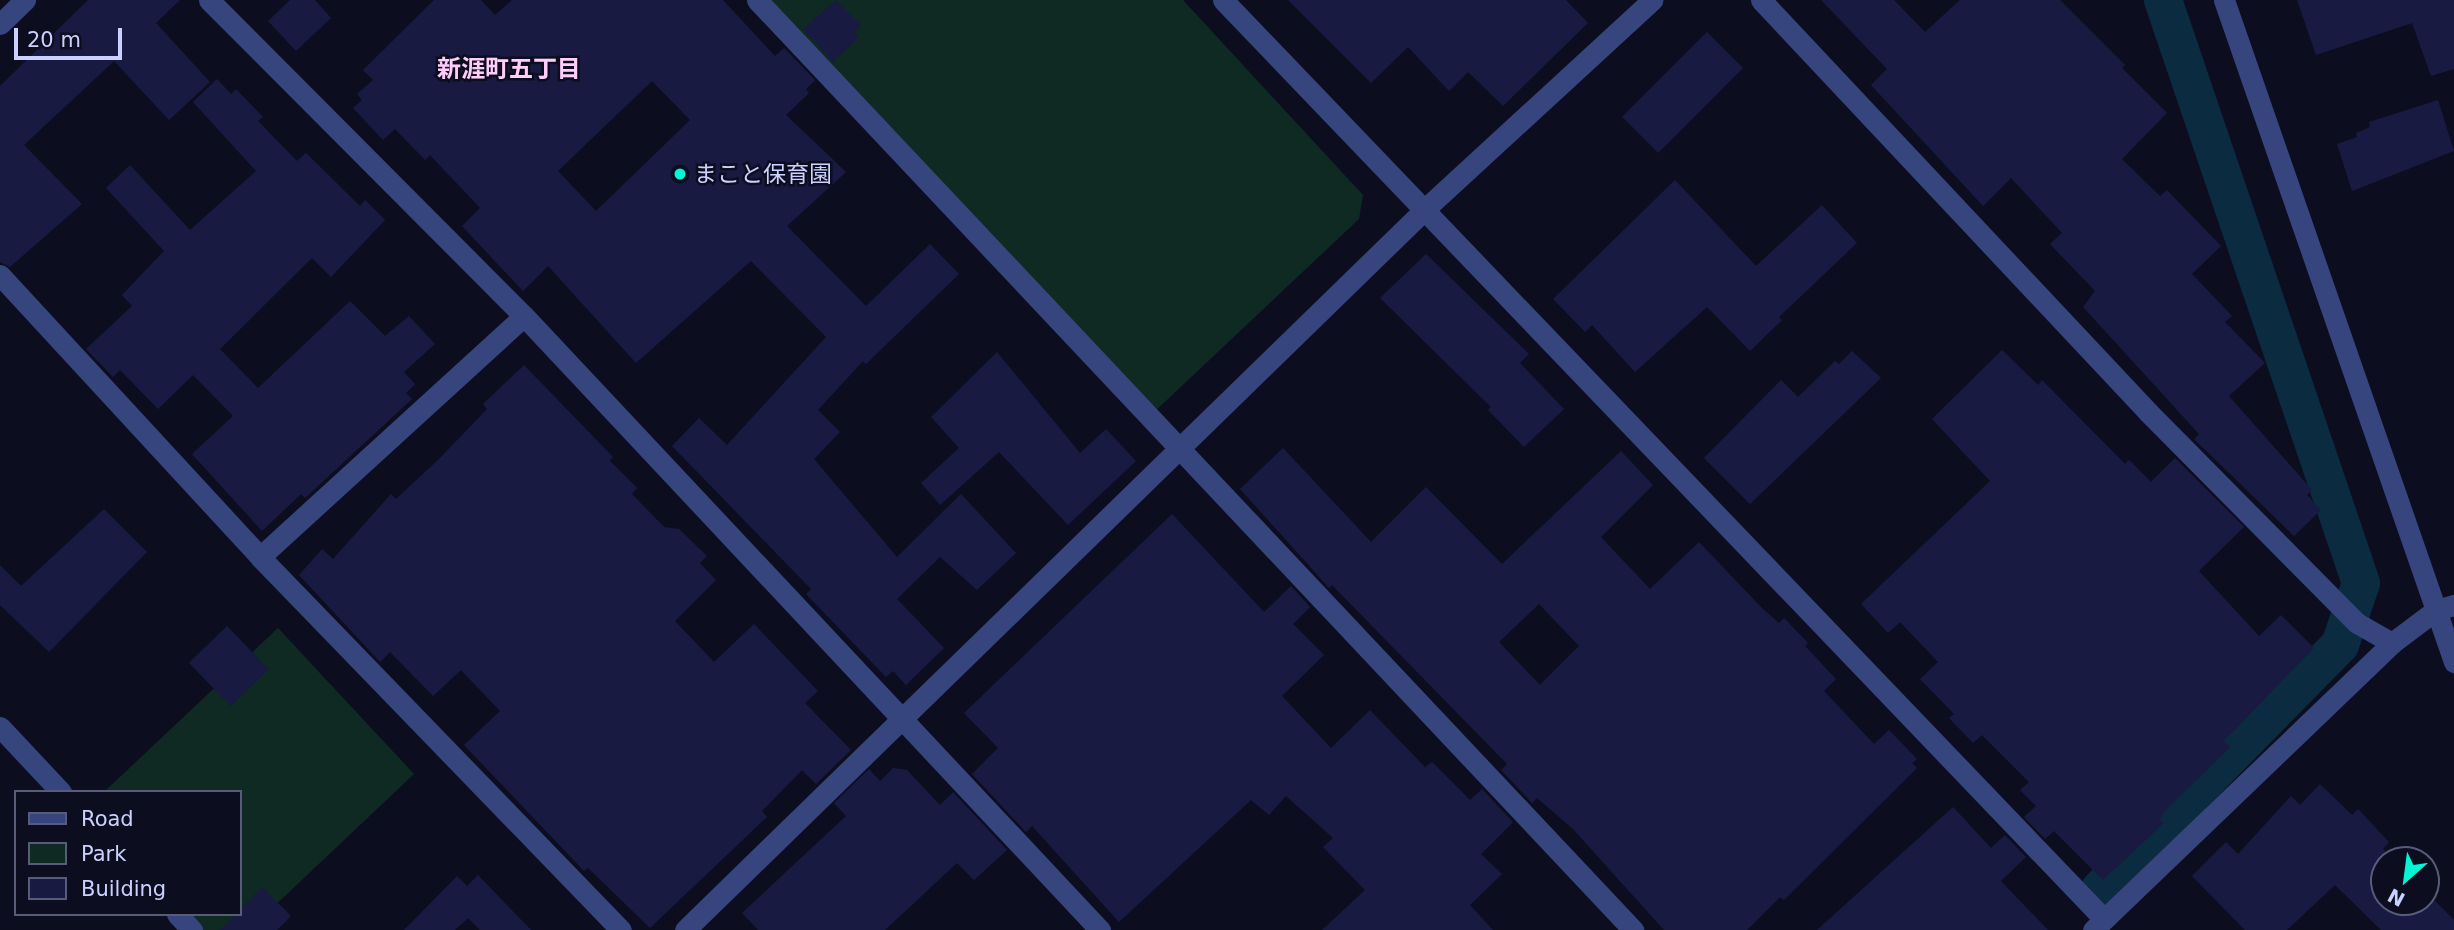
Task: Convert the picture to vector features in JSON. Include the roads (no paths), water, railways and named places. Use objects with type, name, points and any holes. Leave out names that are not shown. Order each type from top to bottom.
[{"type":"street","points":[[0,24],[25,0]]},
{"type":"street","points":[[209,0],[524,316],[1100,930]]},
{"type":"street","points":[[757,0],[1633,930]]},
{"type":"street","points":[[1223,0],[1425,209],[2099,924],[2392,643],[2445,607]]},
{"type":"street","points":[[685,930],[904,721],[1425,209],[1652,0]]},
{"type":"street","points":[[1761,0],[2148,412],[2357,623],[2392,643]]},
{"type":"street","points":[[2224,0],[2445,607],[2454,662]]},
{"type":"street","points":[[0,275],[260,557],[621,930]]},
{"type":"street","points":[[260,557],[524,316]]},
{"type":"street","points":[[0,727],[59,790]]},
{"type":"street","points":[[179,916],[192,930]]},
{"type":"waterway","points":[[2100,889],[2340,645],[2361,583],[2163,0]]},
{"type":"place","name":"まこと保育園","points":[[680,174]]},
{"type":"district","name":"新涯町五丁目","points":[[509,70]]}]
